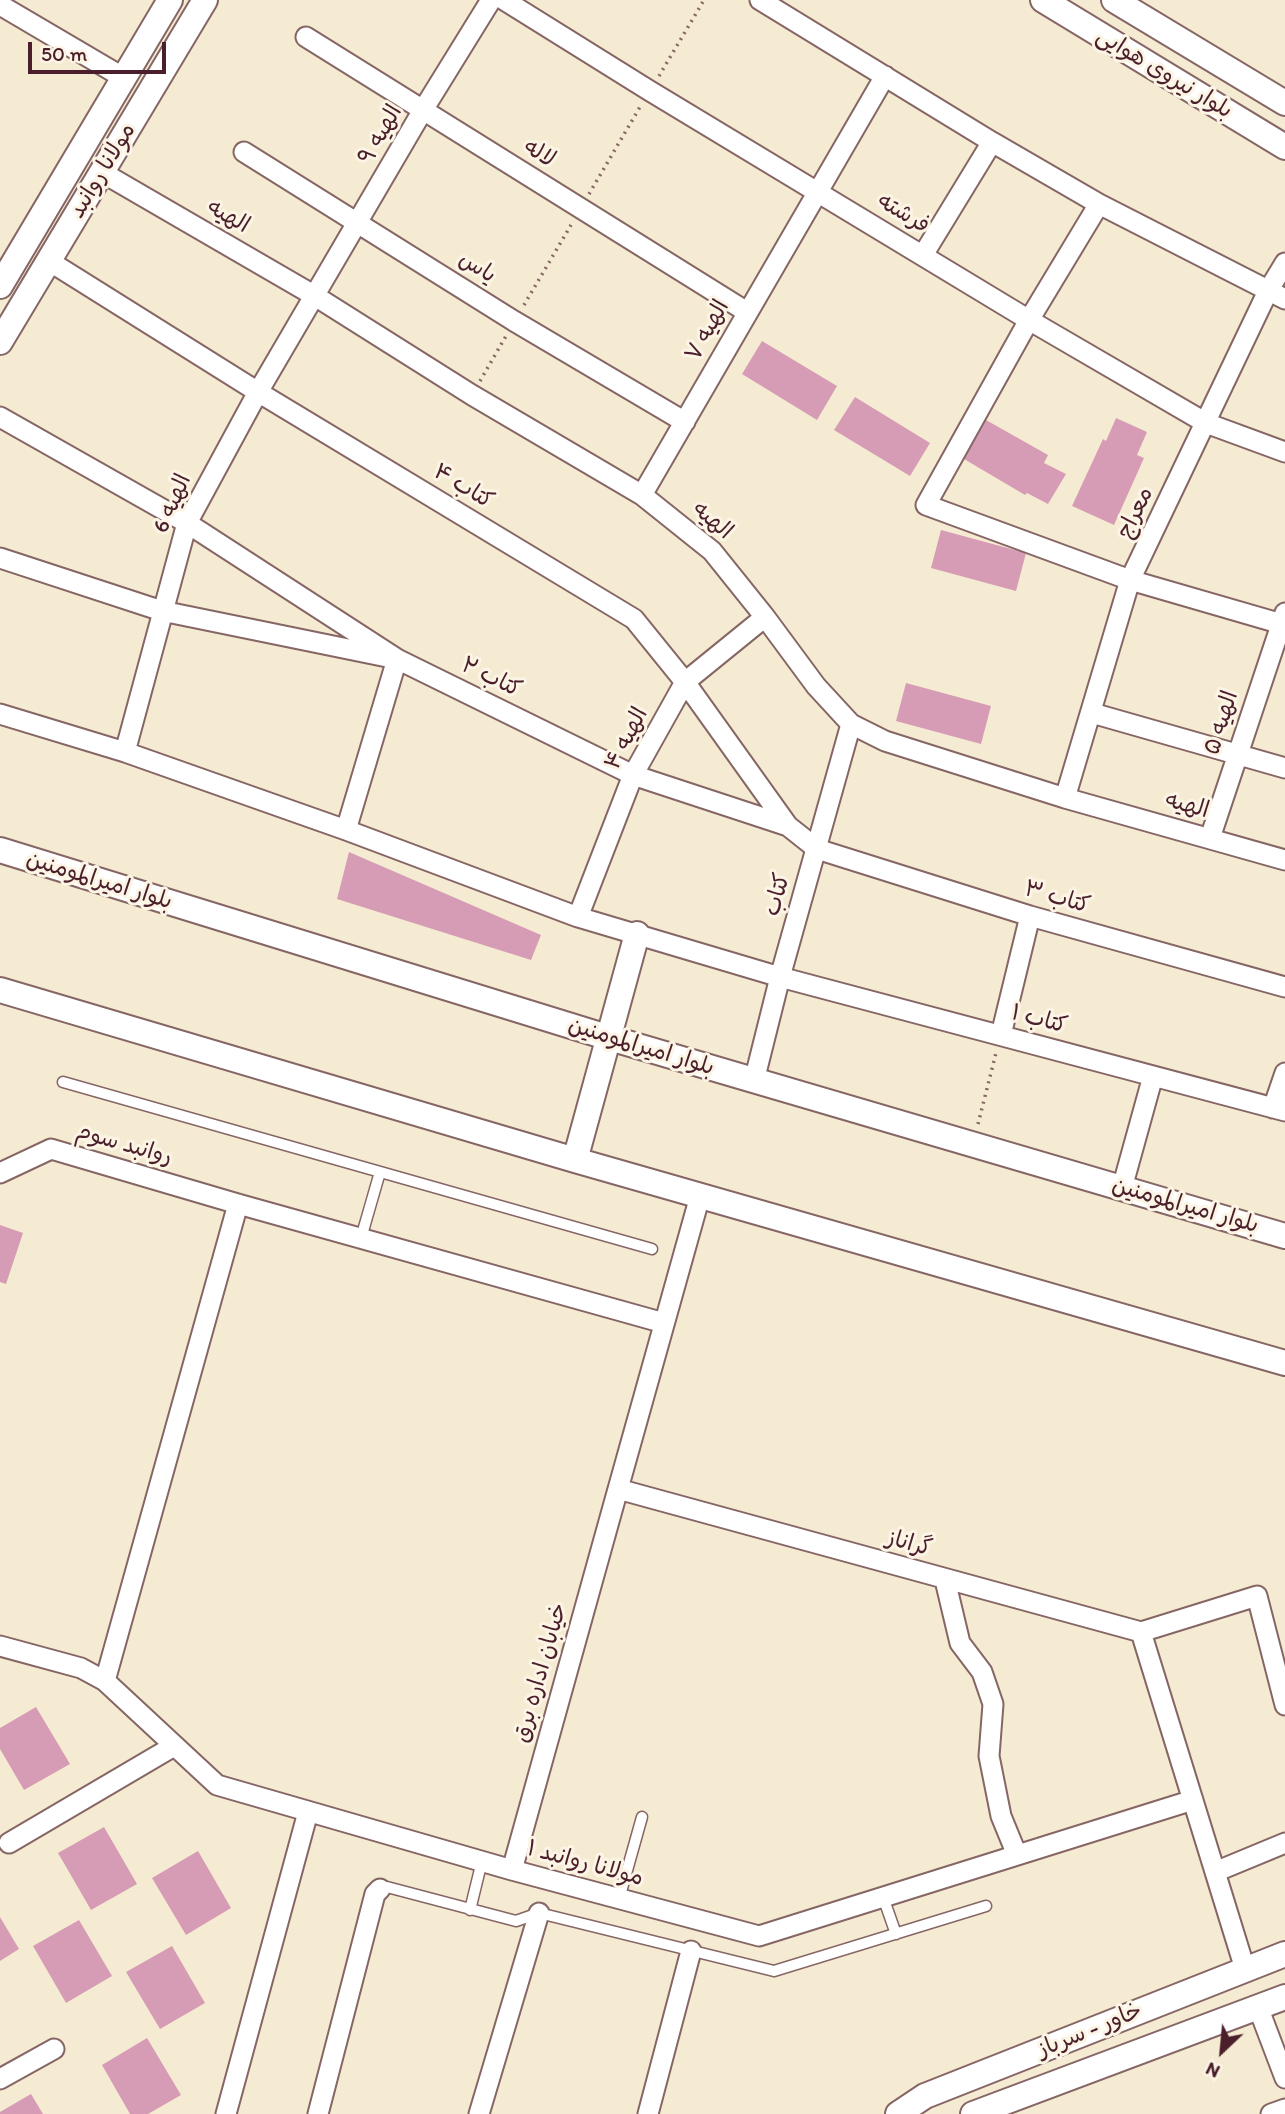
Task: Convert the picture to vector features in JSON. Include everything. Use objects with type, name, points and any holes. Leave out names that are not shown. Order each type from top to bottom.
[{"type":"street","name":"مولانا روانبد","points":[[3,281],[170,0]]},
{"type":"street","name":"مولانا روانبد","points":[[0,342],[205,0]]},
{"type":"street","name":"الهیه ۹","points":[[315,296],[423,110],[491,0]]},
{"type":"street","name":"فرشته","points":[[504,0],[1029,320],[1206,423],[1285,452]]},
{"type":"street","points":[[760,0],[1099,204],[1276,295]]},
{"type":"street","name":"بلوار نیروی هوایی","points":[[1043,0],[1285,147]]},
{"type":"street","name":"بلوار نیروی هوایی","points":[[1114,0],[1285,103]]},
{"type":"street","points":[[5,7],[124,78]]},
{"type":"street","name":"لاله","points":[[306,37],[747,312]]},
{"type":"street","name":"الهیه ۷","points":[[642,495],[885,76]]},
{"type":"street","points":[[923,255],[992,142]]},
{"type":"street","name":"یاس","points":[[244,152],[514,321],[685,422]]},
{"type":"street","name":"الهیه","points":[[103,173],[315,296],[472,395],[642,495],[712,551],[816,686],[852,724],[885,741],[1065,798],[1285,860]]},
{"type":"street","points":[[1099,204],[1029,320],[926,505],[1130,580],[1284,620]]},
{"type":"street","name":"کتاب ۴","points":[[49,261],[258,393],[634,619],[685,682],[788,825]]},
{"type":"street","name":"معراج","points":[[1065,798],[1130,580],[1206,423],[1276,295],[1285,263]]},
{"type":"street","points":[[3,281],[29,292]]},
{"type":"street","name":"الهیه 6","points":[[125,752],[187,523],[315,296]]},
{"type":"street","points":[[0,417],[187,523],[397,659],[346,831]]},
{"type":"street","name":"کتاب ۲","points":[[0,558],[162,611],[397,659],[633,775],[788,825]]},
{"type":"street","name":"الهیه ۴","points":[[578,917],[633,775],[685,682],[765,617]]},
{"type":"street","name":"الهیه ۵","points":[[1210,838],[1284,620]]},
{"type":"street","points":[[1092,713],[1285,768]]},
{"type":"street","name":"کتاب ۱","points":[[0,714],[125,752],[578,917],[780,977],[1279,1109]]},
{"type":"street","name":"کتاب","points":[[754,1080],[780,977],[852,724]]},
{"type":"street","points":[[788,825],[817,849]]},
{"type":"street","name":"کتاب ۳","points":[[817,849],[1030,916],[1285,987]]},
{"type":"street","name":"بلوار امیرالمومنین","points":[[0,850],[610,1038],[1285,1236]]},
{"type":"street","points":[[1001,1035],[1030,916]]},
{"type":"street","points":[[575,1160],[637,934]]},
{"type":"street","points":[[0,990],[575,1160],[1285,1363]]},
{"type":"street","points":[[1279,1109],[1285,1073]]},
{"type":"street","points":[[1122,1188],[1153,1076]]},
{"type":"street","name":"روانبد سوم","points":[[0,1173],[51,1149],[664,1323]]},
{"type":"street","points":[[618,1489],[700,1196]]},
{"type":"street","points":[[106,1681],[238,1204]]},
{"type":"street","name":"گراناز","points":[[618,1489],[1141,1632]]},
{"type":"street","name":"خیابان اداره برق","points":[[512,1870],[618,1489]]},
{"type":"street","points":[[945,1580],[960,1643],[982,1672],[993,1704],[989,1756],[1001,1816],[1017,1855]]},
{"type":"street","points":[[1245,1969],[1141,1632],[1257,1596],[1285,1705]]},
{"type":"street","name":"مولانا روانبد ۱","points":[[0,1646],[81,1668],[106,1681],[217,1785],[512,1870],[759,1936],[1193,1800]]},
{"type":"street","points":[[9,1843],[174,1746]]},
{"type":"street","points":[[226,2114],[308,1812]]},
{"type":"street","points":[[1215,1872],[1285,1843]]},
{"type":"street","points":[[318,2114],[375,1894],[380,1889]]},
{"type":"street","points":[[479,2114],[539,1913]]},
{"type":"street","points":[[648,2114],[691,1951]]},
{"type":"street","name":"خاور - سرباز","points":[[898,2114],[925,2096],[1285,1954]]},
{"type":"street","name":"خاور - سرباز","points":[[973,2114],[1285,1997]]},
{"type":"street","points":[[1258,2007],[1285,2078]]},
{"type":"street","points":[[0,2079],[54,2049]]},
{"type":"street","points":[[1271,2114],[1285,2109]]},
{"type":"lane","points":[[63,1082],[652,1249]]},
{"type":"lane","points":[[361,1238],[380,1172]]},
{"type":"lane","points":[[619,1899],[642,1817]]},
{"type":"lane","points":[[470,1910],[482,1861]]},
{"type":"lane","points":[[380,1889],[387,1887],[516,1921],[539,1913],[774,1971],[986,1906]]},
{"type":"lane","points":[[883,1897],[896,1934]]},
{"type":"path","points":[[973,1143],[1001,1035]]},
{"type":"building","points":[[762,341],[837,386],[817,420],[742,374]]},
{"type":"building","points":[[855,397],[930,443],[910,476],[834,430]]},
{"type":"building","points":[[1116,418],[1147,432],[1137,455],[1144,458],[1114,525],[1072,506],[1103,439],[1106,441]]},
{"type":"building","points":[[986,420],[1048,455],[1044,463],[1066,474],[1048,504],[1027,493],[1025,495],[964,459]]},
{"type":"building","points":[[941,530],[1026,553],[1016,591],[931,568]]},
{"type":"building","points":[[906,683],[991,706],[981,744],[896,721]]},
{"type":"building","points":[[349,852],[541,935],[531,960],[337,899]]},
{"type":"building","points":[[0,1225],[23,1233],[6,1284],[0,1282]]},
{"type":"building","points":[[36,1707],[70,1764],[24,1790],[0,1749],[0,1728]]},
{"type":"building","points":[[104,1827],[137,1884],[91,1910],[58,1853]]},
{"type":"building","points":[[198,1851],[231,1908],[186,1935],[152,1878]]},
{"type":"building","points":[[0,1917],[19,1949],[0,1961]]},
{"type":"building","points":[[79,1920],[112,1976],[66,2003],[33,1946]]},
{"type":"building","points":[[172,1946],[205,2003],[160,2029],[126,1972]]},
{"type":"building","points":[[147,2038],[181,2095],[148,2114],[130,2114],[102,2065]]},
{"type":"building","points":[[31,2094],[43,2114],[0,2114],[0,2112]]}]
